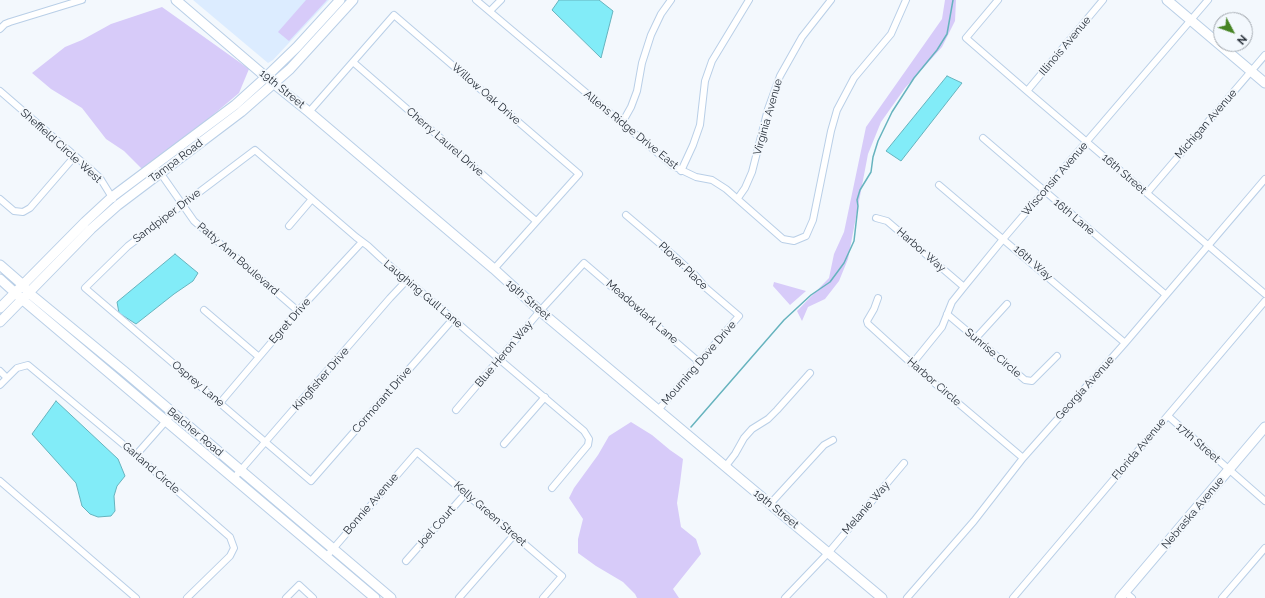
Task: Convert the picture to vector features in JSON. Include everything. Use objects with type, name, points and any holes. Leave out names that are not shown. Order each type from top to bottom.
[{"type":"main road","name":"19th Street","points":[[176,0],[494,269],[540,311],[659,409],[725,467],[829,552],[882,598]]},
{"type":"main road","name":"Tampa Road","points":[[0,308],[84,222],[115,201],[157,169],[240,112],[340,0]]},
{"type":"main road","name":"Tampa Road","points":[[270,80],[304,53],[353,0]]},
{"type":"main road","points":[[1166,0],[1265,83]]},
{"type":"main road","name":"Tampa Road","points":[[0,322],[91,229],[115,201]]},
{"type":"main road","name":"Belcher Road","points":[[0,265],[23,285],[26,296],[166,421],[375,598]]},
{"type":"main road","name":"Belcher Road","points":[[0,279],[16,292],[26,296],[126,372],[391,598]]},
{"type":"main road","name":"Nebraska Avenue","points":[[1126,596],[1265,427]]},
{"type":"street","points":[[0,30],[5,24],[10,22],[64,3],[82,0]]},
{"type":"street","name":"Allens Ridge Drive East","points":[[476,0],[673,166],[696,177],[712,180],[738,198],[783,239],[794,241],[806,236],[813,220],[831,131],[837,110],[854,78],[891,34],[906,0]]},
{"type":"street","points":[[490,12],[501,0]]},
{"type":"street","points":[[681,171],[700,125],[705,82],[712,61],[749,0]]},
{"type":"street","name":"Virginia Avenue","points":[[738,198],[745,188],[752,172],[768,110],[780,76],[802,37],[831,0]]},
{"type":"street","name":"16th Street","points":[[998,0],[966,38],[1026,91],[1087,141],[1265,294]]},
{"type":"street","name":"Illinois Avenue","points":[[1026,91],[1103,0]]},
{"type":"street","name":"Wisconsin Avenue","points":[[912,364],[942,328],[952,302],[964,287],[1004,238],[1208,0]]},
{"type":"street","points":[[622,123],[631,107],[637,91],[643,59],[651,35],[668,1]]},
{"type":"street","name":"Willow Oak Drive","points":[[309,112],[394,16],[579,174],[494,269]]},
{"type":"street","name":"Michigan Avenue","points":[[1147,193],[1265,55]]},
{"type":"street","name":"Cherry Laurel Drive","points":[[353,62],[536,221]]},
{"type":"street","name":"Sheffield Circle West","points":[[0,90],[100,178],[115,201]]},
{"type":"street","name":"16th Lane","points":[[983,138],[1166,295]]},
{"type":"street","name":"Laughing Gull Lane","points":[[255,150],[584,431],[589,439],[588,445],[552,488]]},
{"type":"street","name":"Sandpiper Drive","points":[[85,288],[128,246],[255,150]]},
{"type":"street","points":[[0,199],[14,211],[23,212],[30,208],[75,156]]},
{"type":"street","name":"Patty Ann Boulevard","points":[[157,169],[194,221],[298,312]]},
{"type":"street","name":"Georgia Avenue","points":[[908,598],[974,521],[1024,458],[1209,246],[1265,179]]},
{"type":"street","name":"16th Way","points":[[939,185],[1004,238],[1125,343]]},
{"type":"street","points":[[289,226],[312,199]]},
{"type":"street","name":"Plover Place","points":[[626,215],[672,254],[695,275],[706,288],[739,316]]},
{"type":"street","name":"Harbor Way","points":[[876,218],[887,221],[964,287]]},
{"type":"street","name":"Egret Drive","points":[[220,403],[298,312],[362,242]]},
{"type":"street","name":"Blue Heron Way","points":[[456,410],[540,311],[584,263]]},
{"type":"street","name":"Meadowlark Lane","points":[[584,263],[699,362]]},
{"type":"street","name":"Kingfisher Drive","points":[[234,478],[407,280]]},
{"type":"street","name":"Osprey Lane","points":[[85,288],[311,481]]},
{"type":"street","name":"Harbor Circle","points":[[878,298],[867,321],[868,324],[912,364],[1024,458]]},
{"type":"street","name":"Florida Avenue","points":[[1013,598],[1265,301]]},
{"type":"street","points":[[976,338],[1007,304]]},
{"type":"street","points":[[204,310],[259,357]]},
{"type":"street","name":"Sunrise Circle","points":[[947,314],[1025,380],[1032,381],[1057,356]]},
{"type":"street","name":"Mourning Dove Drive","points":[[659,409],[739,316]]},
{"type":"street","name":"Cormorant Drive","points":[[311,481],[453,319]]},
{"type":"street","name":"Garland Circle","points":[[0,385],[18,368],[28,365],[136,455],[230,537],[234,548],[230,556],[187,598]]},
{"type":"street","points":[[0,371],[7,378]]},
{"type":"street","points":[[725,467],[735,454],[744,438],[752,429],[768,419],[810,373]]},
{"type":"street","points":[[504,444],[545,397]]},
{"type":"street","points":[[136,455],[173,413]]},
{"type":"street","name":"17th Street","points":[[1168,416],[1265,501]]},
{"type":"street","points":[[770,504],[824,445],[833,440]]},
{"type":"street","name":"Kelly Green Street","points":[[417,452],[562,576],[543,598]]},
{"type":"street","name":"Bonnie Avenue","points":[[326,556],[417,452]]},
{"type":"street","name":"Melanie Way","points":[[785,598],[829,552],[904,463]]},
{"type":"street","points":[[0,481],[136,598]]},
{"type":"street","name":"Joel Court","points":[[406,561],[466,493]]},
{"type":"street","points":[[459,598],[514,535]]},
{"type":"street","points":[[1222,598],[1265,548]]},
{"type":"street","points":[[286,598],[299,585],[313,598]]},
{"type":"shaded area","points":[[193,0],[329,0],[273,60],[268,63]]},
{"type":"shaded area","points":[[306,0],[327,0],[289,41],[278,32]]},
{"type":"shaded area","points":[[945,0],[956,0],[955,21],[942,47],[905,88],[881,122],[868,154],[848,259],[839,281],[825,299],[808,307],[802,321],[797,311],[829,278],[834,254],[844,232],[866,127],[942,19]]},
{"type":"shaded area","points":[[162,7],[249,69],[239,93],[182,141],[143,170],[124,151],[106,139],[82,108],[51,89],[32,73],[65,47],[82,40],[111,24]]},
{"type":"shaded area","points":[[774,282],[806,291],[790,305],[773,286]]},
{"type":"shaded area","points":[[631,422],[652,435],[683,459],[677,503],[681,527],[696,539],[701,554],[673,589],[679,598],[637,598],[623,582],[578,553],[578,539],[583,519],[569,498],[574,488],[598,455],[609,436]]},
{"type":"water","points":[[559,0],[599,0],[613,11],[601,58],[552,10]]},
{"type":"water","points":[[947,76],[962,83],[901,161],[886,151]]},
{"type":"water","points":[[175,254],[198,273],[193,281],[136,324],[119,313],[117,302]]},
{"type":"water","points":[[56,401],[118,459],[125,476],[117,486],[114,496],[115,511],[111,516],[98,517],[90,514],[82,506],[76,483],[32,434]]},
{"type":"waterway","points":[[691,427],[784,320],[811,295],[830,282],[844,263],[854,241],[858,206],[857,200],[860,190],[871,172],[873,157],[878,141],[892,112],[914,78],[937,50],[947,34],[953,0]]}]
